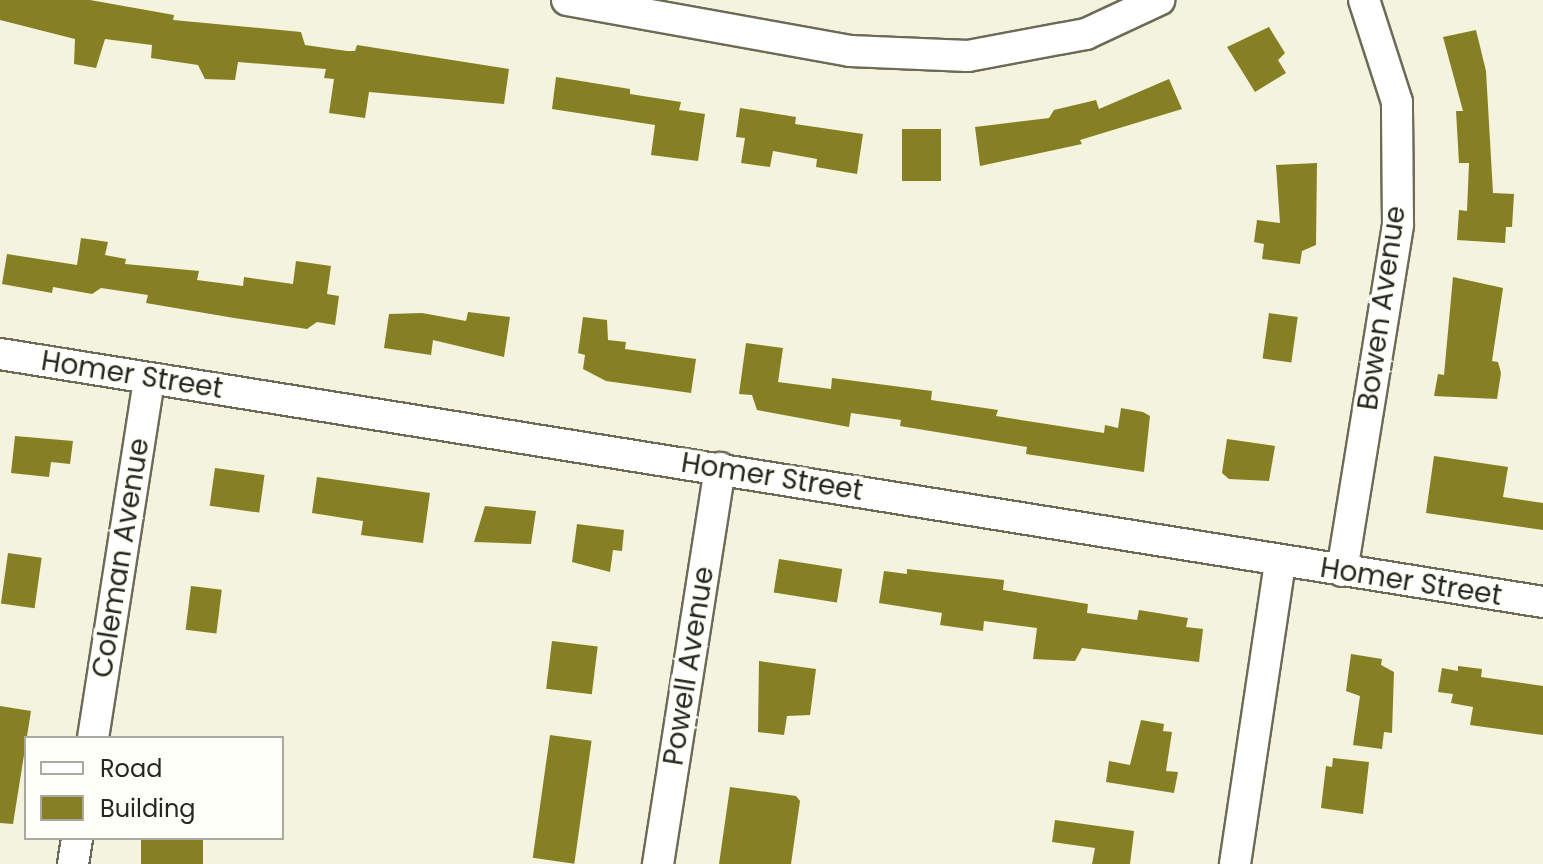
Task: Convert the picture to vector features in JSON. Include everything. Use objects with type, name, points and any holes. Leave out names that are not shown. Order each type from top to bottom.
[{"type":"street","points":[[567,0],[850,51],[968,56],[1086,34],[1159,0]]},
{"type":"street","name":"Bowen Avenue","points":[[1342,571],[1398,224],[1397,102],[1364,0]]},
{"type":"street","name":"Homer Street","points":[[0,354],[720,468],[1280,563],[1543,602]]},
{"type":"street","name":"Coleman Avenue","points":[[93,736],[149,379]]},
{"type":"street","name":"Powell Avenue","points":[[658,864],[720,468]]},
{"type":"street","points":[[1235,864],[1280,563]]},
{"type":"street","points":[[73,864],[77,840]]},
{"type":"building","points":[[0,0],[90,0],[174,15],[173,20],[301,32],[305,45],[355,51],[357,45],[509,69],[504,104],[369,92],[365,118],[329,113],[334,79],[324,78],[326,69],[238,62],[235,80],[205,79],[198,65],[151,58],[152,45],[105,39],[96,68],[74,64],[75,39],[0,20]]},
{"type":"building","points":[[1269,27],[1285,53],[1278,60],[1286,73],[1255,92],[1227,47]]},
{"type":"building","points":[[1476,30],[1486,71],[1493,193],[1514,194],[1512,227],[1506,227],[1505,243],[1457,240],[1459,210],[1467,211],[1469,163],[1459,163],[1456,111],[1463,111],[1443,37]]},
{"type":"building","points":[[556,77],[630,89],[630,94],[681,102],[679,110],[705,114],[698,161],[651,155],[655,125],[552,109]]},
{"type":"building","points":[[1169,79],[1182,109],[1080,140],[1082,144],[980,166],[975,127],[1049,118],[1054,110],[1096,100],[1099,109]]},
{"type":"building","points":[[740,108],[796,117],[795,124],[863,134],[857,174],[816,167],[817,159],[773,151],[770,167],[741,163],[745,138],[736,137]]},
{"type":"building","points":[[902,129],[941,129],[941,181],[902,181]]},
{"type":"building","points":[[1317,163],[1316,245],[1302,251],[1300,264],[1262,259],[1264,244],[1254,242],[1257,220],[1280,223],[1276,165]]},
{"type":"building","points":[[81,238],[108,242],[105,255],[126,259],[125,264],[199,271],[197,280],[243,286],[244,277],[293,284],[296,261],[331,266],[327,294],[339,296],[335,325],[317,322],[307,329],[234,318],[146,303],[148,295],[101,288],[92,294],[53,287],[52,293],[2,284],[7,254],[77,265]]},
{"type":"building","points":[[1453,277],[1503,288],[1492,361],[1498,362],[1501,373],[1497,399],[1434,396],[1438,374],[1444,375]]},
{"type":"building","points":[[468,312],[510,317],[504,357],[433,340],[431,355],[384,348],[389,314],[422,313],[466,321]]},
{"type":"building","points":[[1269,313],[1298,317],[1291,363],[1263,359]]},
{"type":"building","points":[[583,317],[607,320],[608,340],[626,342],[625,349],[696,359],[691,393],[606,381],[583,369],[585,355],[578,353]]},
{"type":"building","points":[[746,343],[783,348],[778,382],[831,389],[832,378],[932,391],[931,400],[998,410],[996,416],[1104,433],[1105,425],[1118,428],[1121,408],[1143,412],[1150,416],[1144,472],[1026,454],[1027,447],[900,426],[901,420],[851,413],[849,427],[757,410],[752,395],[739,394]]},
{"type":"building","points":[[15,436],[73,441],[70,464],[51,462],[49,477],[11,473]]},
{"type":"building","points":[[1227,439],[1275,446],[1269,481],[1229,479],[1222,473]]},
{"type":"building","points":[[1434,456],[1508,467],[1503,497],[1543,503],[1543,530],[1426,513]]},
{"type":"building","points":[[215,468],[265,475],[259,513],[210,506]]},
{"type":"building","points":[[317,477],[430,493],[423,543],[361,535],[363,521],[312,513]]},
{"type":"building","points":[[485,506],[536,511],[531,544],[474,542]]},
{"type":"building","points":[[577,524],[624,530],[622,551],[613,550],[610,572],[572,562]]},
{"type":"building","points":[[8,553],[42,558],[35,608],[1,604]]},
{"type":"building","points":[[779,559],[842,569],[837,603],[774,593]]},
{"type":"building","points":[[907,569],[1004,580],[1003,590],[1088,604],[1087,613],[1137,620],[1139,610],[1188,618],[1186,627],[1203,629],[1199,662],[1082,648],[1075,661],[1033,659],[1037,628],[984,621],[983,631],[940,625],[942,613],[879,603],[884,571],[907,574]]},
{"type":"building","points":[[191,586],[222,590],[216,633],[186,630]]},
{"type":"building","points":[[552,641],[598,647],[592,694],[546,689]]},
{"type":"building","points":[[1351,654],[1382,659],[1381,665],[1394,672],[1392,733],[1384,732],[1382,749],[1353,745],[1360,696],[1346,691]]},
{"type":"building","points":[[759,661],[816,669],[810,715],[787,716],[784,735],[758,732]]},
{"type":"building","points":[[1458,666],[1482,669],[1481,677],[1543,686],[1543,735],[1470,725],[1473,707],[1451,703],[1453,694],[1438,692],[1442,668],[1458,671]]},
{"type":"building","points":[[0,706],[31,711],[27,736],[24,736],[13,824],[0,823]]},
{"type":"building","points":[[1141,720],[1164,724],[1163,731],[1172,732],[1166,771],[1178,772],[1174,793],[1106,782],[1109,761],[1130,765]]},
{"type":"building","points":[[550,735],[592,741],[574,864],[533,858]]},
{"type":"building","points":[[1333,758],[1369,762],[1363,814],[1321,808],[1326,766],[1332,767]]},
{"type":"building","points":[[730,787],[796,796],[800,801],[791,864],[719,864]]},
{"type":"building","points":[[1055,820],[1134,831],[1130,864],[1092,864],[1095,848],[1052,842]]},
{"type":"building","points":[[141,840],[203,840],[203,864],[141,864]]}]
